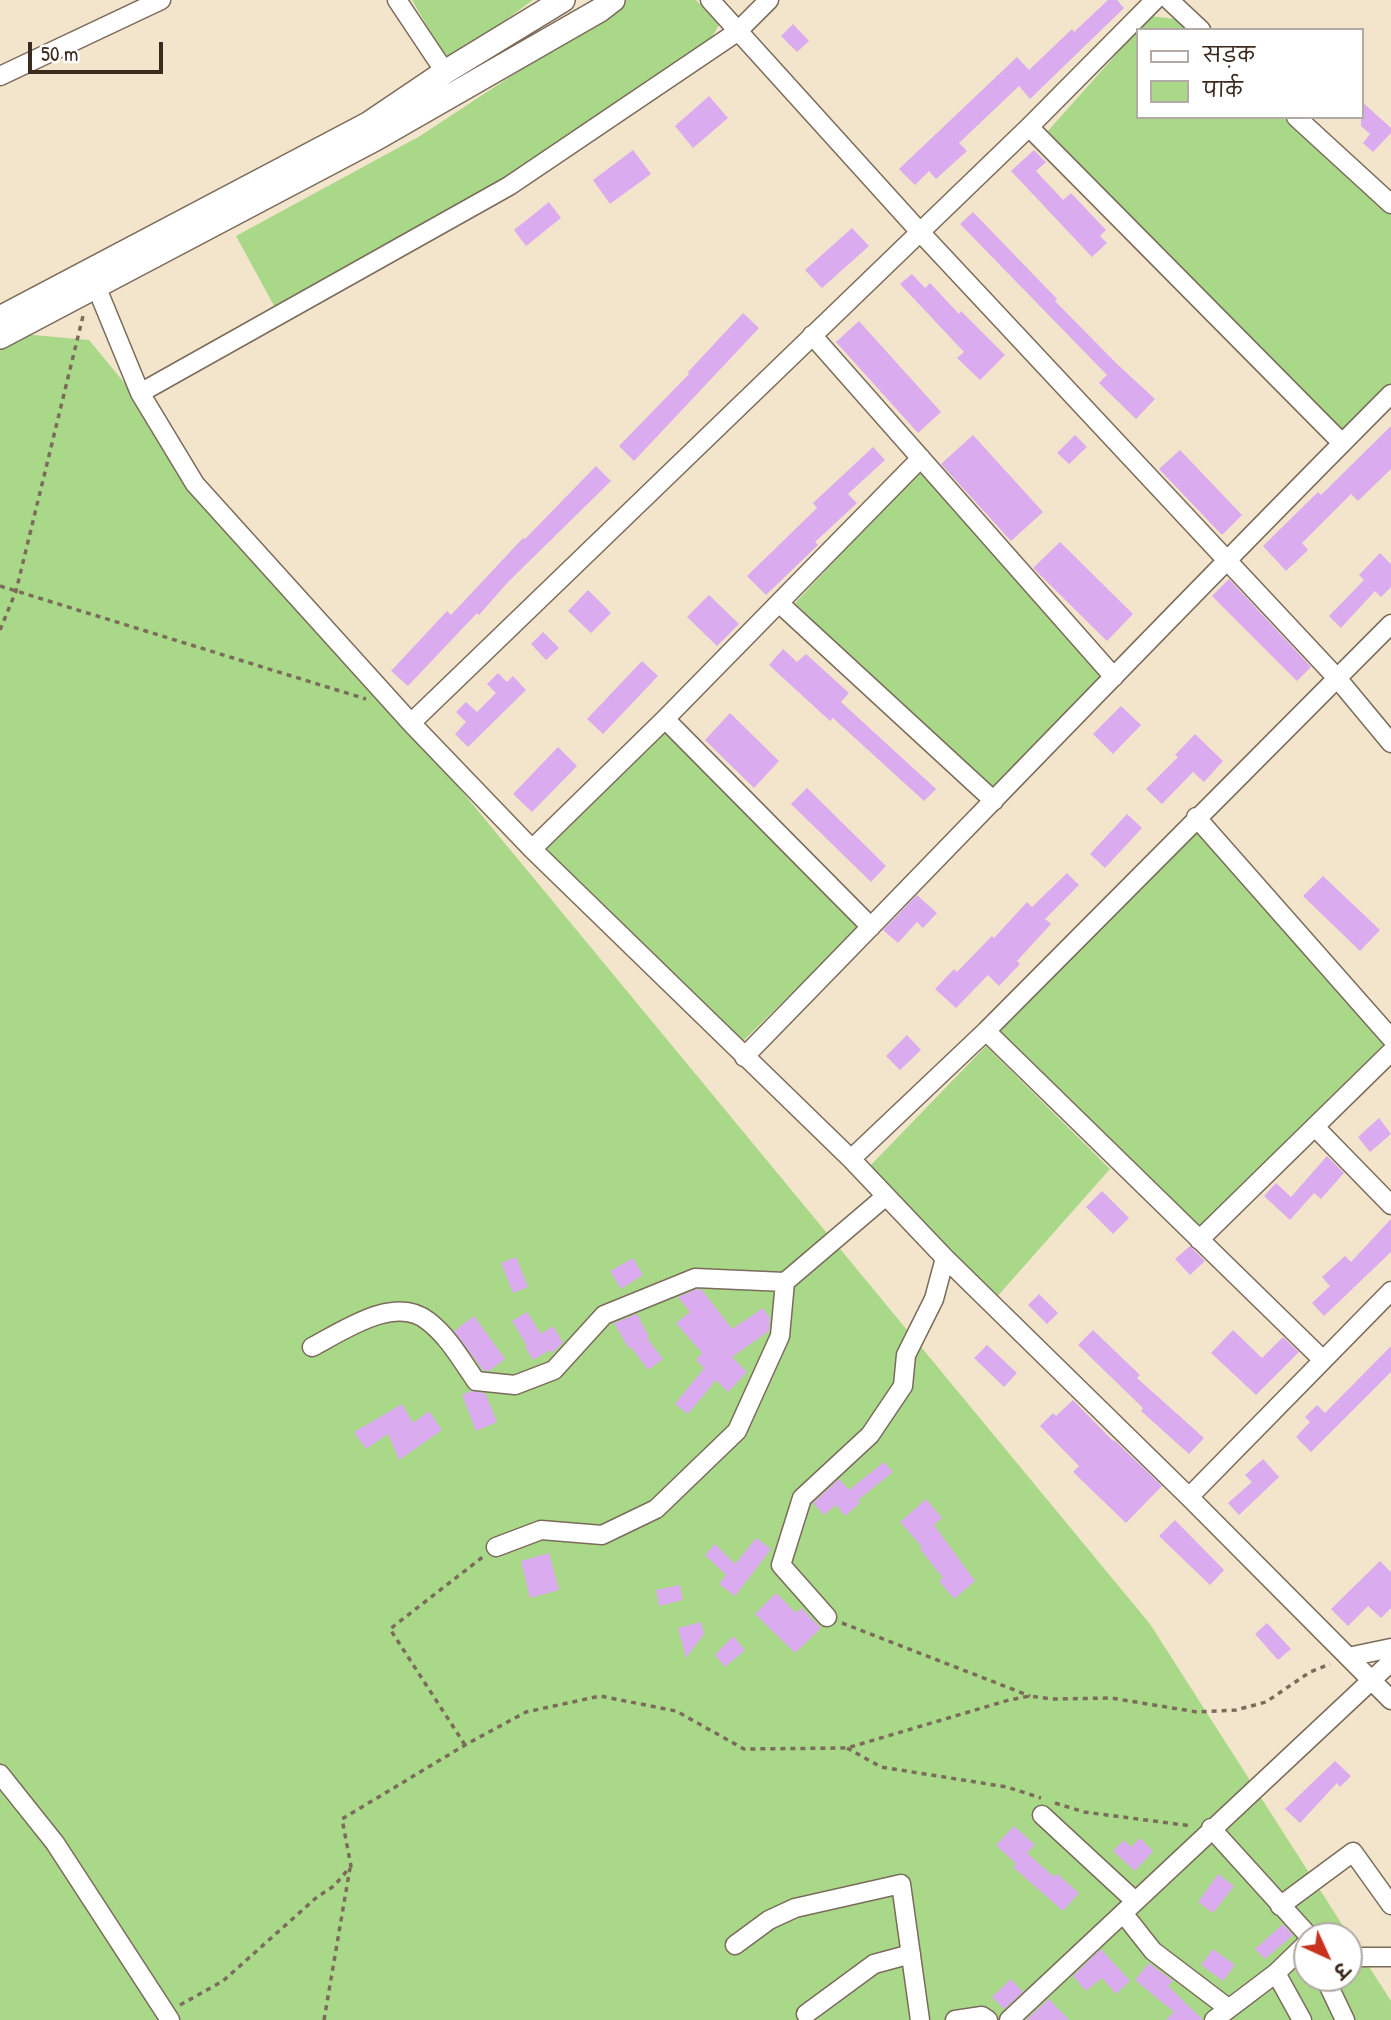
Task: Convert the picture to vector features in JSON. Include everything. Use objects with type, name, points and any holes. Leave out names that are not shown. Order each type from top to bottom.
[{"type":"street","points":[[0,76],[161,0]]},
{"type":"street","points":[[397,0],[454,66],[477,82]]},
{"type":"street","points":[[0,331],[368,124],[454,66],[563,0]]},
{"type":"street","points":[[0,331],[93,288],[377,138],[477,82],[613,0]]},
{"type":"street","points":[[710,0],[920,232],[1337,678],[1391,743]]},
{"type":"street","points":[[140,393],[509,186],[737,32],[769,0]]},
{"type":"street","points":[[406,717],[920,232],[1029,127],[1154,0]]},
{"type":"street","points":[[1169,0],[1199,28]]},
{"type":"street","points":[[1298,119],[1391,204]]},
{"type":"street","points":[[1029,127],[1342,443]]},
{"type":"street","points":[[93,288],[140,393],[195,484],[406,717],[532,849],[851,1159],[945,1258],[1391,1700]]},
{"type":"street","points":[[812,335],[1114,677]]},
{"type":"street","points":[[744,1057],[994,802],[1226,559],[1391,394]]},
{"type":"street","points":[[532,849],[665,719],[921,458]]},
{"type":"street","points":[[779,603],[994,802]]},
{"type":"street","points":[[851,1159],[986,1031],[1391,624]]},
{"type":"street","points":[[665,719],[872,927]]},
{"type":"street","points":[[1196,817],[1391,1038]]},
{"type":"street","points":[[986,1031],[1323,1360]]},
{"type":"street","points":[[1199,1240],[1391,1052]]},
{"type":"street","points":[[1315,1127],[1391,1205]]},
{"type":"street","points":[[312,1347],[367,1318],[388,1312],[412,1314],[427,1320],[476,1381],[515,1385],[554,1370],[604,1315],[695,1278],[785,1282],[886,1196]]},
{"type":"street","points":[[827,1617],[781,1565],[802,1498],[870,1435],[903,1386],[906,1355],[934,1299],[945,1258]]},
{"type":"street","points":[[496,1546],[541,1531],[603,1535],[656,1509],[737,1431],[779,1336],[785,1282]]},
{"type":"street","points":[[1189,1497],[1391,1291]]},
{"type":"street","points":[[1348,1657],[1391,1648]]},
{"type":"street","points":[[1009,2020],[1391,1662]]},
{"type":"street","points":[[0,1773],[55,1843],[168,2017]]},
{"type":"street","points":[[1042,1815],[1129,1907],[1153,1951],[1228,2008]]},
{"type":"street","points":[[1212,1828],[1295,1922]]},
{"type":"street","points":[[1280,1906],[1353,1852],[1391,1905]]},
{"type":"street","points":[[735,1945],[769,1920],[795,1908],[901,1884],[920,2020]]},
{"type":"street","points":[[806,2014],[864,1970],[882,1960],[911,1954]]},
{"type":"street","points":[[1214,2020],[1276,1973],[1293,1956]]},
{"type":"street","points":[[1363,1957],[1391,1957]]},
{"type":"street","points":[[1276,1973],[1302,2020]]},
{"type":"street","points":[[1332,1992],[1345,2020]]},
{"type":"street","points":[[955,2020],[982,2016],[988,2020]]},
{"type":"path","points":[[0,630],[16,590],[93,288]]},
{"type":"path","points":[[0,586],[406,717]]},
{"type":"path","points":[[466,1745],[390,1629],[496,1546]]},
{"type":"path","points":[[827,1617],[1030,1696],[1051,1699],[1111,1698],[1197,1712],[1236,1710],[1266,1702],[1310,1672],[1348,1657]]},
{"type":"path","points":[[324,2020],[351,1866],[342,1819],[526,1712],[600,1696],[676,1711],[744,1749],[846,1748],[1030,1696]]},
{"type":"path","points":[[846,1748],[881,1767],[1007,1787],[1084,1812],[1212,1828]]},
{"type":"path","points":[[168,2017],[223,1981],[317,1897],[334,1886],[351,1866]]},
{"type":"green space","points":[[412,0],[533,0],[448,62]]},
{"type":"green space","points":[[627,0],[696,0],[719,25],[712,37],[633,100],[520,174],[278,313],[236,236],[420,136]]},
{"type":"green space","points":[[1150,16],[1175,19],[1185,28],[1140,28]]},
{"type":"green space","points":[[1136,32],[1136,119],[1292,119],[1391,211],[1391,389],[1367,413],[1340,431],[1047,132]]},
{"type":"green space","points":[[0,332],[89,340],[1150,1624],[1340,1922],[1293,1922],[1293,1992],[1363,1992],[1363,1957],[1391,2001],[1391,2020],[0,2020]]},
{"type":"green space","points":[[922,468],[1104,674],[994,788],[950,759],[795,603]]},
{"type":"green space","points":[[667,728],[864,922],[742,1042],[542,848]]},
{"type":"green space","points":[[1200,825],[1386,1043],[1202,1234],[999,1031]]},
{"type":"green space","points":[[986,1046],[1110,1169],[995,1299],[867,1169]]},
{"type":"building","points":[[1108,0],[1117,0],[1124,8],[1030,99],[1019,86],[959,143],[967,151],[936,179],[929,171],[915,185],[899,169],[1017,57],[1029,70],[1072,29],[1074,32]]},
{"type":"building","points":[[793,24],[809,41],[797,52],[781,36]]},
{"type":"building","points":[[709,96],[728,118],[693,148],[675,126]]},
{"type":"building","points":[[1363,103],[1391,128],[1391,133],[1373,152],[1363,143],[1370,134],[1361,126]]},
{"type":"building","points":[[633,150],[651,174],[610,204],[593,180]]},
{"type":"building","points":[[1034,150],[1046,162],[1036,171],[1063,200],[1071,193],[1106,230],[1100,236],[1107,243],[1092,257],[1011,171]]},
{"type":"building","points":[[549,202],[561,218],[526,246],[514,230]]},
{"type":"building","points":[[973,212],[1057,299],[1055,301],[1155,399],[1136,419],[1099,383],[1107,375],[960,224]]},
{"type":"building","points":[[852,228],[869,246],[822,288],[805,270]]},
{"type":"building","points":[[912,274],[925,288],[930,283],[959,314],[961,311],[1005,355],[980,380],[957,358],[964,352],[900,284]]},
{"type":"building","points":[[743,313],[759,328],[634,461],[619,446],[689,374]]},
{"type":"building","points":[[859,321],[941,412],[918,433],[836,342]]},
{"type":"building","points":[[1391,426],[1391,469],[1358,501],[1351,494],[1302,543],[1308,550],[1286,571],[1263,546],[1318,492],[1321,495]]},
{"type":"building","points":[[973,435],[1043,512],[1011,541],[941,464]]},
{"type":"building","points":[[1075,435],[1087,447],[1069,464],[1057,453]]},
{"type":"building","points":[[873,447],[885,460],[848,494],[857,503],[815,542],[818,545],[766,595],[747,576],[817,508],[813,503]]},
{"type":"building","points":[[1180,450],[1242,515],[1222,535],[1159,469]]},
{"type":"building","points":[[596,466],[611,481],[508,582],[479,615],[477,613],[408,686],[391,671],[447,611],[451,615],[523,538],[525,539]]},
{"type":"building","points":[[1060,542],[1133,614],[1107,641],[1033,568]]},
{"type":"building","points":[[1380,553],[1391,564],[1391,587],[1381,597],[1375,591],[1341,628],[1329,616],[1364,580],[1359,575]]},
{"type":"building","points":[[1229,579],[1311,667],[1297,681],[1212,596]]},
{"type":"building","points":[[588,590],[611,613],[591,633],[568,611]]},
{"type":"building","points":[[709,595],[739,624],[717,646],[687,617]]},
{"type":"building","points":[[543,632],[559,648],[546,660],[531,644]]},
{"type":"building","points":[[783,649],[797,662],[806,654],[849,693],[841,702],[936,789],[924,801],[833,718],[830,721],[769,665]]},
{"type":"building","points":[[642,661],[658,676],[603,734],[587,719]]},
{"type":"building","points":[[498,673],[507,682],[513,676],[526,690],[468,747],[455,734],[466,722],[456,712],[466,702],[477,712],[496,693],[487,684]]},
{"type":"building","points":[[1121,706],[1141,725],[1113,754],[1093,734]]},
{"type":"building","points":[[730,713],[779,761],[754,788],[705,740]]},
{"type":"building","points":[[1195,734],[1223,761],[1204,782],[1193,772],[1162,804],[1146,789],[1178,757],[1175,755]]},
{"type":"building","points":[[558,747],[577,766],[532,812],[513,794]]},
{"type":"building","points":[[807,788],[886,866],[871,882],[791,804]]},
{"type":"building","points":[[1127,814],[1142,828],[1105,868],[1090,854]]},
{"type":"building","points":[[1067,873],[1079,885],[1045,919],[1051,924],[1017,961],[1020,964],[999,986],[988,975],[956,1008],[935,989],[954,969],[957,972],[992,936],[994,938],[1027,902],[1032,907]]},
{"type":"building","points":[[1323,876],[1380,930],[1360,951],[1303,896]]},
{"type":"building","points":[[917,895],[937,913],[923,928],[917,922],[898,943],[883,930]]},
{"type":"building","points":[[907,1035],[921,1050],[900,1070],[886,1056]]},
{"type":"building","points":[[1379,1118],[1391,1134],[1370,1152],[1358,1137]]},
{"type":"building","points":[[1327,1156],[1344,1173],[1321,1199],[1314,1193],[1290,1220],[1264,1196],[1276,1183],[1291,1197]]},
{"type":"building","points":[[1102,1191],[1129,1218],[1113,1234],[1086,1207]]},
{"type":"building","points":[[1391,1219],[1391,1252],[1324,1316],[1312,1303],[1330,1286],[1322,1277],[1345,1256],[1351,1262]]},
{"type":"building","points":[[1190,1246],[1205,1261],[1190,1275],[1175,1259]]},
{"type":"building","points":[[516,1257],[528,1287],[513,1293],[501,1263]]},
{"type":"building","points":[[633,1258],[643,1275],[621,1289],[610,1271]]},
{"type":"building","points":[[697,1289],[702,1290],[732,1329],[763,1308],[770,1318],[769,1331],[732,1357],[747,1372],[728,1392],[716,1380],[688,1414],[675,1404],[704,1368],[696,1360],[702,1353],[676,1323],[690,1312],[678,1297]]},
{"type":"building","points":[[1039,1294],[1058,1313],[1047,1324],[1028,1305]]},
{"type":"building","points":[[527,1312],[541,1334],[553,1326],[563,1343],[552,1353],[550,1350],[533,1360],[512,1321]]},
{"type":"building","points":[[637,1314],[649,1337],[647,1338],[663,1359],[648,1370],[631,1347],[629,1349],[614,1323]]},
{"type":"building","points":[[474,1316],[505,1359],[489,1371],[483,1370],[454,1331]]},
{"type":"building","points":[[1093,1330],[1140,1375],[1137,1378],[1204,1438],[1189,1454],[1141,1411],[1143,1408],[1078,1345]]},
{"type":"building","points":[[1233,1330],[1262,1358],[1283,1337],[1299,1352],[1256,1395],[1211,1353]]},
{"type":"building","points":[[987,1345],[1017,1373],[1004,1387],[974,1358]]},
{"type":"building","points":[[1391,1346],[1391,1372],[1311,1452],[1296,1437],[1310,1422],[1305,1417],[1317,1405],[1325,1413]]},
{"type":"building","points":[[471,1391],[485,1393],[497,1422],[476,1431],[462,1395]]},
{"type":"building","points":[[1073,1400],[1162,1486],[1126,1523],[1073,1472],[1079,1466],[1040,1426],[1053,1413],[1056,1416]]},
{"type":"building","points":[[402,1404],[413,1423],[429,1411],[442,1430],[399,1460],[388,1434],[366,1449],[354,1432]]},
{"type":"building","points":[[1263,1459],[1279,1477],[1239,1515],[1228,1503],[1252,1482],[1245,1475]]},
{"type":"building","points":[[884,1462],[893,1472],[858,1500],[860,1503],[845,1516],[836,1505],[824,1515],[813,1503],[839,1479],[849,1490]]},
{"type":"building","points":[[926,1499],[942,1518],[934,1525],[975,1581],[954,1599],[939,1581],[943,1578],[920,1549],[922,1547],[900,1522]]},
{"type":"building","points":[[1175,1520],[1224,1570],[1210,1585],[1159,1536]]},
{"type":"building","points":[[756,1538],[771,1549],[735,1596],[719,1584],[726,1575],[705,1555],[715,1544],[735,1564]]},
{"type":"building","points":[[549,1553],[559,1590],[530,1598],[521,1561]]},
{"type":"building","points":[[1380,1561],[1391,1572],[1391,1608],[1381,1618],[1368,1606],[1348,1626],[1331,1609]]},
{"type":"building","points":[[680,1585],[683,1600],[659,1606],[656,1590]]},
{"type":"building","points":[[776,1593],[796,1613],[801,1608],[821,1628],[795,1653],[755,1614]]},
{"type":"building","points":[[701,1622],[704,1634],[686,1658],[678,1628]]},
{"type":"building","points":[[1267,1623],[1291,1649],[1278,1660],[1255,1634]]},
{"type":"building","points":[[733,1636],[745,1650],[725,1667],[715,1655]]},
{"type":"building","points":[[1335,1761],[1351,1776],[1340,1787],[1337,1783],[1300,1823],[1285,1809]]},
{"type":"building","points":[[1014,1826],[1035,1845],[1027,1853],[1054,1877],[1056,1873],[1079,1893],[1063,1911],[1013,1867],[1016,1864],[996,1845]]},
{"type":"building","points":[[1140,1838],[1153,1851],[1135,1871],[1113,1851],[1124,1840],[1131,1847]]},
{"type":"building","points":[[1218,1874],[1234,1886],[1213,1913],[1198,1902]]},
{"type":"building","points":[[1283,1924],[1293,1935],[1265,1959],[1255,1949]]},
{"type":"building","points":[[1101,1949],[1130,1981],[1116,1994],[1102,1978],[1086,1991],[1073,1976]]},
{"type":"building","points":[[1213,1949],[1235,1965],[1223,1981],[1201,1965]]},
{"type":"building","points":[[1149,1963],[1173,1981],[1168,1986],[1203,2020],[1166,2020],[1174,2012],[1135,1980]]},
{"type":"building","points":[[1011,1979],[1023,1992],[1004,2009],[992,1997]]},
{"type":"building","points":[[1049,1999],[1069,2020],[1026,2020]]}]
